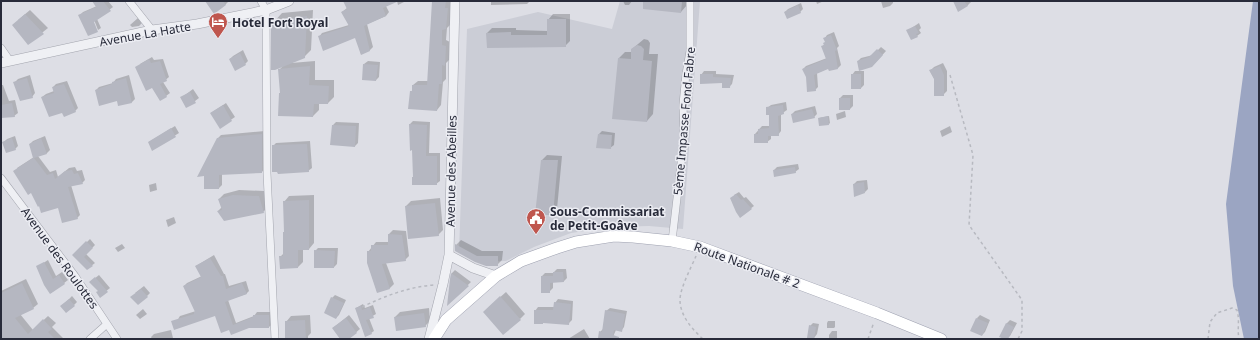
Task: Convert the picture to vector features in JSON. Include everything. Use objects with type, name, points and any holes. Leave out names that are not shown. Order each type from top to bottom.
[{"type":"main road","name":"Route Nationale # 2","points":[[434,339],[446,320],[496,276],[521,261],[576,242],[614,236],[633,237],[700,247],[877,313],[941,339]]},
{"type":"street","points":[[129,1],[152,30]]},
{"type":"street","points":[[261,1],[266,10],[267,173],[275,339]]},
{"type":"street","name":"Avenue La Hatte","points":[[5,62],[152,30],[197,24],[266,10],[289,1]]},
{"type":"street","name":"Avenue des Abeilles","points":[[429,339],[444,284],[449,255],[455,1]]},
{"type":"street","name":"5ème Impasse Fond Fabre","points":[[672,242],[684,138],[683,104],[690,51],[690,1]]},
{"type":"street","points":[[1,48],[5,62]]},
{"type":"street","name":"Avenue des Roulottes","points":[[1,178],[75,276],[117,339]]},
{"type":"street","points":[[449,255],[473,268],[496,276]]},
{"type":"street","points":[[90,339],[107,324]]},
{"type":"path","points":[[950,75],[973,155],[969,226],[1022,300],[1022,331],[1018,339]]},
{"type":"path","points":[[700,247],[686,280],[680,300],[683,314],[692,330],[704,339]]},
{"type":"path","points":[[362,307],[387,295],[421,286],[444,284]]},
{"type":"path","points":[[1208,339],[1210,322],[1213,317],[1217,313],[1232,308],[1237,310],[1239,317],[1238,331],[1240,339]]},
{"type":"path","points":[[868,339],[877,313]]},
{"type":"shaded area","points":[[620,1],[700,1],[683,229],[649,226],[613,227],[571,233],[534,247],[506,261],[479,262],[459,252],[467,29],[538,12],[612,29]]},
{"type":"water","points":[[1253,1],[1259,1],[1259,339],[1244,339],[1233,286],[1226,204]]},
{"type":"building","points":[[92,1],[103,1],[111,11],[94,22],[98,32],[88,36],[78,15],[96,7]]},
{"type":"building","points":[[205,1],[223,1],[226,5],[214,14]]},
{"type":"building","points":[[343,1],[399,1],[383,8],[386,16],[364,26],[370,51],[361,55],[355,38],[323,51],[318,36],[349,26],[341,12],[347,9]]},
{"type":"building","points":[[432,1],[446,1],[445,8],[448,8],[446,29],[442,30],[442,45],[446,46],[445,66],[442,65],[442,84],[439,84],[437,111],[408,109],[412,85],[427,85]]},
{"type":"building","points":[[643,1],[682,1],[681,13],[643,9]]},
{"type":"building","points":[[953,1],[964,1],[968,6],[958,12]]},
{"type":"building","points":[[798,5],[801,13],[787,19],[784,12]]},
{"type":"building","points":[[25,14],[44,34],[28,45],[12,25]]},
{"type":"building","points":[[307,16],[305,58],[275,70],[271,70],[271,23],[274,23],[274,20]]},
{"type":"building","points":[[547,19],[566,19],[566,47],[487,48],[486,33],[511,32],[511,35],[547,35]]},
{"type":"building","points":[[915,26],[919,33],[916,34],[918,37],[911,40],[906,30]]},
{"type":"building","points":[[831,35],[837,50],[835,51],[838,69],[829,71],[828,69],[814,75],[816,91],[807,92],[806,77],[802,69],[826,59],[821,46],[824,45],[823,43],[825,42],[823,38]]},
{"type":"building","points":[[637,45],[644,49],[643,60],[652,61],[647,122],[612,119],[618,58],[631,59],[631,49]]},
{"type":"building","points":[[877,49],[883,55],[872,67],[859,71],[857,61],[869,57]]},
{"type":"building","points":[[240,53],[246,65],[235,71],[229,59]]},
{"type":"building","points":[[149,59],[151,63],[160,61],[167,81],[160,84],[167,97],[160,101],[152,88],[146,91],[135,67]]},
{"type":"building","points":[[363,64],[378,65],[376,81],[362,80]]},
{"type":"building","points":[[310,66],[309,85],[329,86],[328,104],[314,104],[313,117],[278,116],[280,93],[278,69]]},
{"type":"building","points":[[940,66],[944,75],[944,96],[934,96],[934,79],[929,70]]},
{"type":"building","points":[[700,74],[713,74],[713,77],[731,78],[730,88],[722,88],[722,83],[700,84]]},
{"type":"building","points":[[851,74],[861,74],[861,89],[851,89]]},
{"type":"building","points":[[27,78],[33,98],[20,101],[13,82]]},
{"type":"building","points":[[126,78],[132,103],[118,106],[117,101],[99,106],[95,90],[112,84],[112,82]]},
{"type":"building","points":[[64,84],[76,112],[64,117],[62,113],[49,117],[41,97],[54,93],[52,87]]},
{"type":"building","points":[[190,92],[196,103],[186,108],[180,97]]},
{"type":"building","points":[[839,98],[850,98],[850,110],[839,110]]},
{"type":"building","points":[[12,103],[15,117],[1,118],[1,105]]},
{"type":"building","points":[[223,105],[232,121],[220,129],[210,113]]},
{"type":"building","points":[[783,105],[784,114],[778,116],[779,136],[768,136],[768,143],[754,143],[754,134],[758,134],[758,129],[769,128],[769,115],[766,115],[766,107]]},
{"type":"building","points":[[812,109],[815,118],[793,123],[791,114]]},
{"type":"building","points":[[828,116],[829,125],[819,126],[818,118]]},
{"type":"building","points":[[409,124],[427,125],[426,156],[437,156],[437,185],[412,185],[412,150],[410,151]]},
{"type":"building","points":[[332,125],[356,126],[355,147],[330,145]]},
{"type":"building","points":[[171,128],[176,137],[152,151],[148,142]]},
{"type":"building","points":[[262,134],[262,173],[219,175],[219,189],[204,189],[204,176],[197,177],[217,138]]},
{"type":"building","points":[[598,134],[612,135],[611,149],[596,148]]},
{"type":"building","points":[[12,138],[16,150],[6,153],[2,142]]},
{"type":"building","points":[[41,138],[47,154],[34,158],[47,175],[53,173],[55,179],[65,171],[72,170],[74,174],[78,173],[83,184],[68,187],[78,219],[62,223],[58,208],[41,213],[39,206],[38,207],[31,193],[28,195],[13,171],[33,158],[29,144]]},
{"type":"building","points":[[307,144],[309,172],[278,174],[277,172],[272,172],[272,145]]},
{"type":"building","points":[[541,160],[558,160],[553,215],[535,215]]},
{"type":"building","points":[[795,167],[796,173],[774,177],[773,170]]},
{"type":"building","points":[[864,182],[865,193],[854,197],[853,184]]},
{"type":"building","points":[[736,194],[752,209],[740,218],[730,198]]},
{"type":"building","points":[[233,195],[259,196],[264,213],[224,221],[217,211],[222,210],[218,199]]},
{"type":"building","points":[[309,200],[309,250],[298,250],[298,268],[280,269],[279,256],[283,256],[283,201]]},
{"type":"building","points":[[435,203],[439,236],[408,239],[405,206]]},
{"type":"building","points":[[388,234],[402,235],[406,261],[382,264],[390,289],[377,293],[367,263],[367,251],[371,251],[371,245],[388,245]]},
{"type":"building","points":[[86,241],[93,248],[84,257],[93,266],[87,270],[72,255]]},
{"type":"building","points":[[455,244],[477,256],[498,256],[498,266],[486,266],[475,262],[455,251]]},
{"type":"building","points":[[314,250],[335,251],[334,268],[314,268]]},
{"type":"building","points":[[210,258],[221,276],[223,276],[226,289],[242,283],[247,294],[225,302],[233,325],[253,317],[253,315],[269,315],[269,328],[249,328],[231,335],[229,330],[221,333],[215,316],[174,330],[171,321],[194,314],[195,312],[183,286],[201,277],[195,266]]},
{"type":"building","points":[[44,262],[53,279],[59,275],[65,284],[50,294],[44,285],[36,266]]},
{"type":"building","points":[[553,272],[563,272],[564,282],[550,283],[550,293],[541,293],[541,276],[553,276]]},
{"type":"building","points":[[451,273],[469,286],[447,306],[450,279]]},
{"type":"building","points":[[95,277],[108,292],[100,298],[96,292],[98,291],[89,282]]},
{"type":"building","points":[[22,283],[34,309],[15,318],[28,334],[43,319],[52,329],[48,332],[55,339],[1,339],[1,293]]},
{"type":"building","points":[[141,289],[148,297],[138,305],[130,297]]},
{"type":"building","points":[[500,296],[521,320],[503,335],[483,312]]},
{"type":"building","points":[[331,297],[344,303],[336,319],[324,313]]},
{"type":"building","points":[[69,299],[75,306],[66,313],[60,306]]},
{"type":"building","points":[[554,302],[571,304],[569,325],[543,323],[534,324],[534,310],[553,310]]},
{"type":"building","points":[[361,306],[362,310],[370,307],[374,318],[366,320],[372,334],[365,337],[355,308]]},
{"type":"building","points":[[605,310],[625,314],[622,332],[614,330],[613,335],[619,337],[619,339],[598,338],[599,331],[602,332]]},
{"type":"building","points":[[424,313],[426,327],[396,331],[394,317]]},
{"type":"building","points":[[346,318],[357,333],[349,339],[340,339],[332,328]]},
{"type":"building","points":[[976,318],[988,323],[982,336],[970,331]]},
{"type":"building","points":[[305,320],[306,339],[285,339],[285,321]]},
{"type":"building","points":[[1006,323],[1014,327],[1008,339],[1004,339],[999,337]]},
{"type":"building","points":[[809,325],[816,327],[814,339],[807,338]]},
{"type":"place","name":"Hotel Fort Royal","points":[[218,39]]},
{"type":"place","name":"Sous-Commissariat de Petit-Goâve","points":[[536,235]]}]
